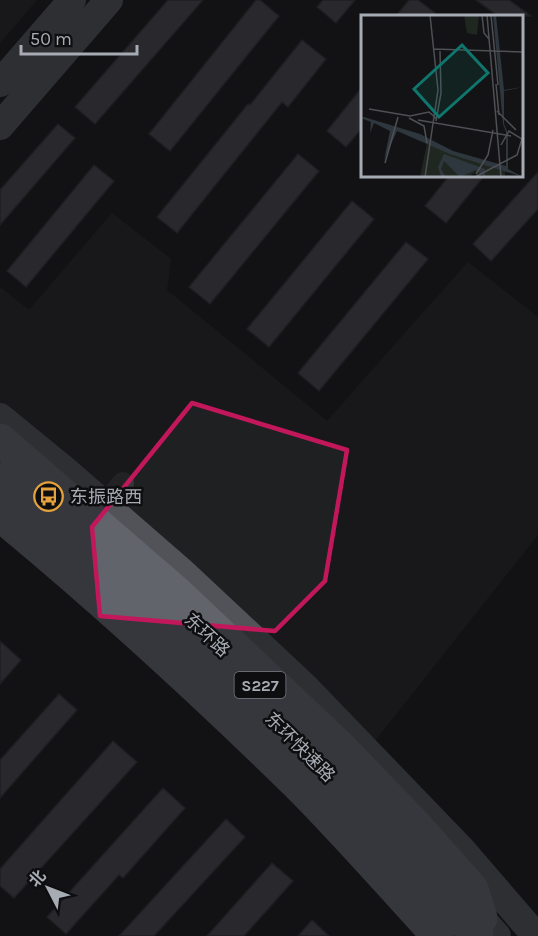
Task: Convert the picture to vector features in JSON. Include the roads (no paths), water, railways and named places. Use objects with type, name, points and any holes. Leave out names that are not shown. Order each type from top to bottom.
[{"type":"highway","points":[[0,440],[177,593],[340,747],[417,827],[472,889],[485,930]]},
{"type":"highway","name":"东环快速路","points":[[0,479],[140,597],[240,689],[485,930]]},
{"type":"highway","name":"东环快速路","points":[[0,515],[138,634],[219,709],[305,793],[438,936]]},
{"type":"main road","points":[[0,83],[72,0]]},
{"type":"main road","points":[[0,126],[109,0]]},
{"type":"main road","points":[[0,417],[182,571],[313,696],[463,851],[536,936]]},
{"type":"main road","name":"东环路","points":[[0,456],[169,599],[332,754],[485,930]]},
{"type":"main road","points":[[79,522],[91,520],[105,505]]},
{"type":"main road","points":[[0,533],[209,718],[328,835],[419,936]]},
{"type":"lane","points":[[105,505],[123,483]]},
{"type":"place","name":"东振路西","points":[[49,497]]}]
